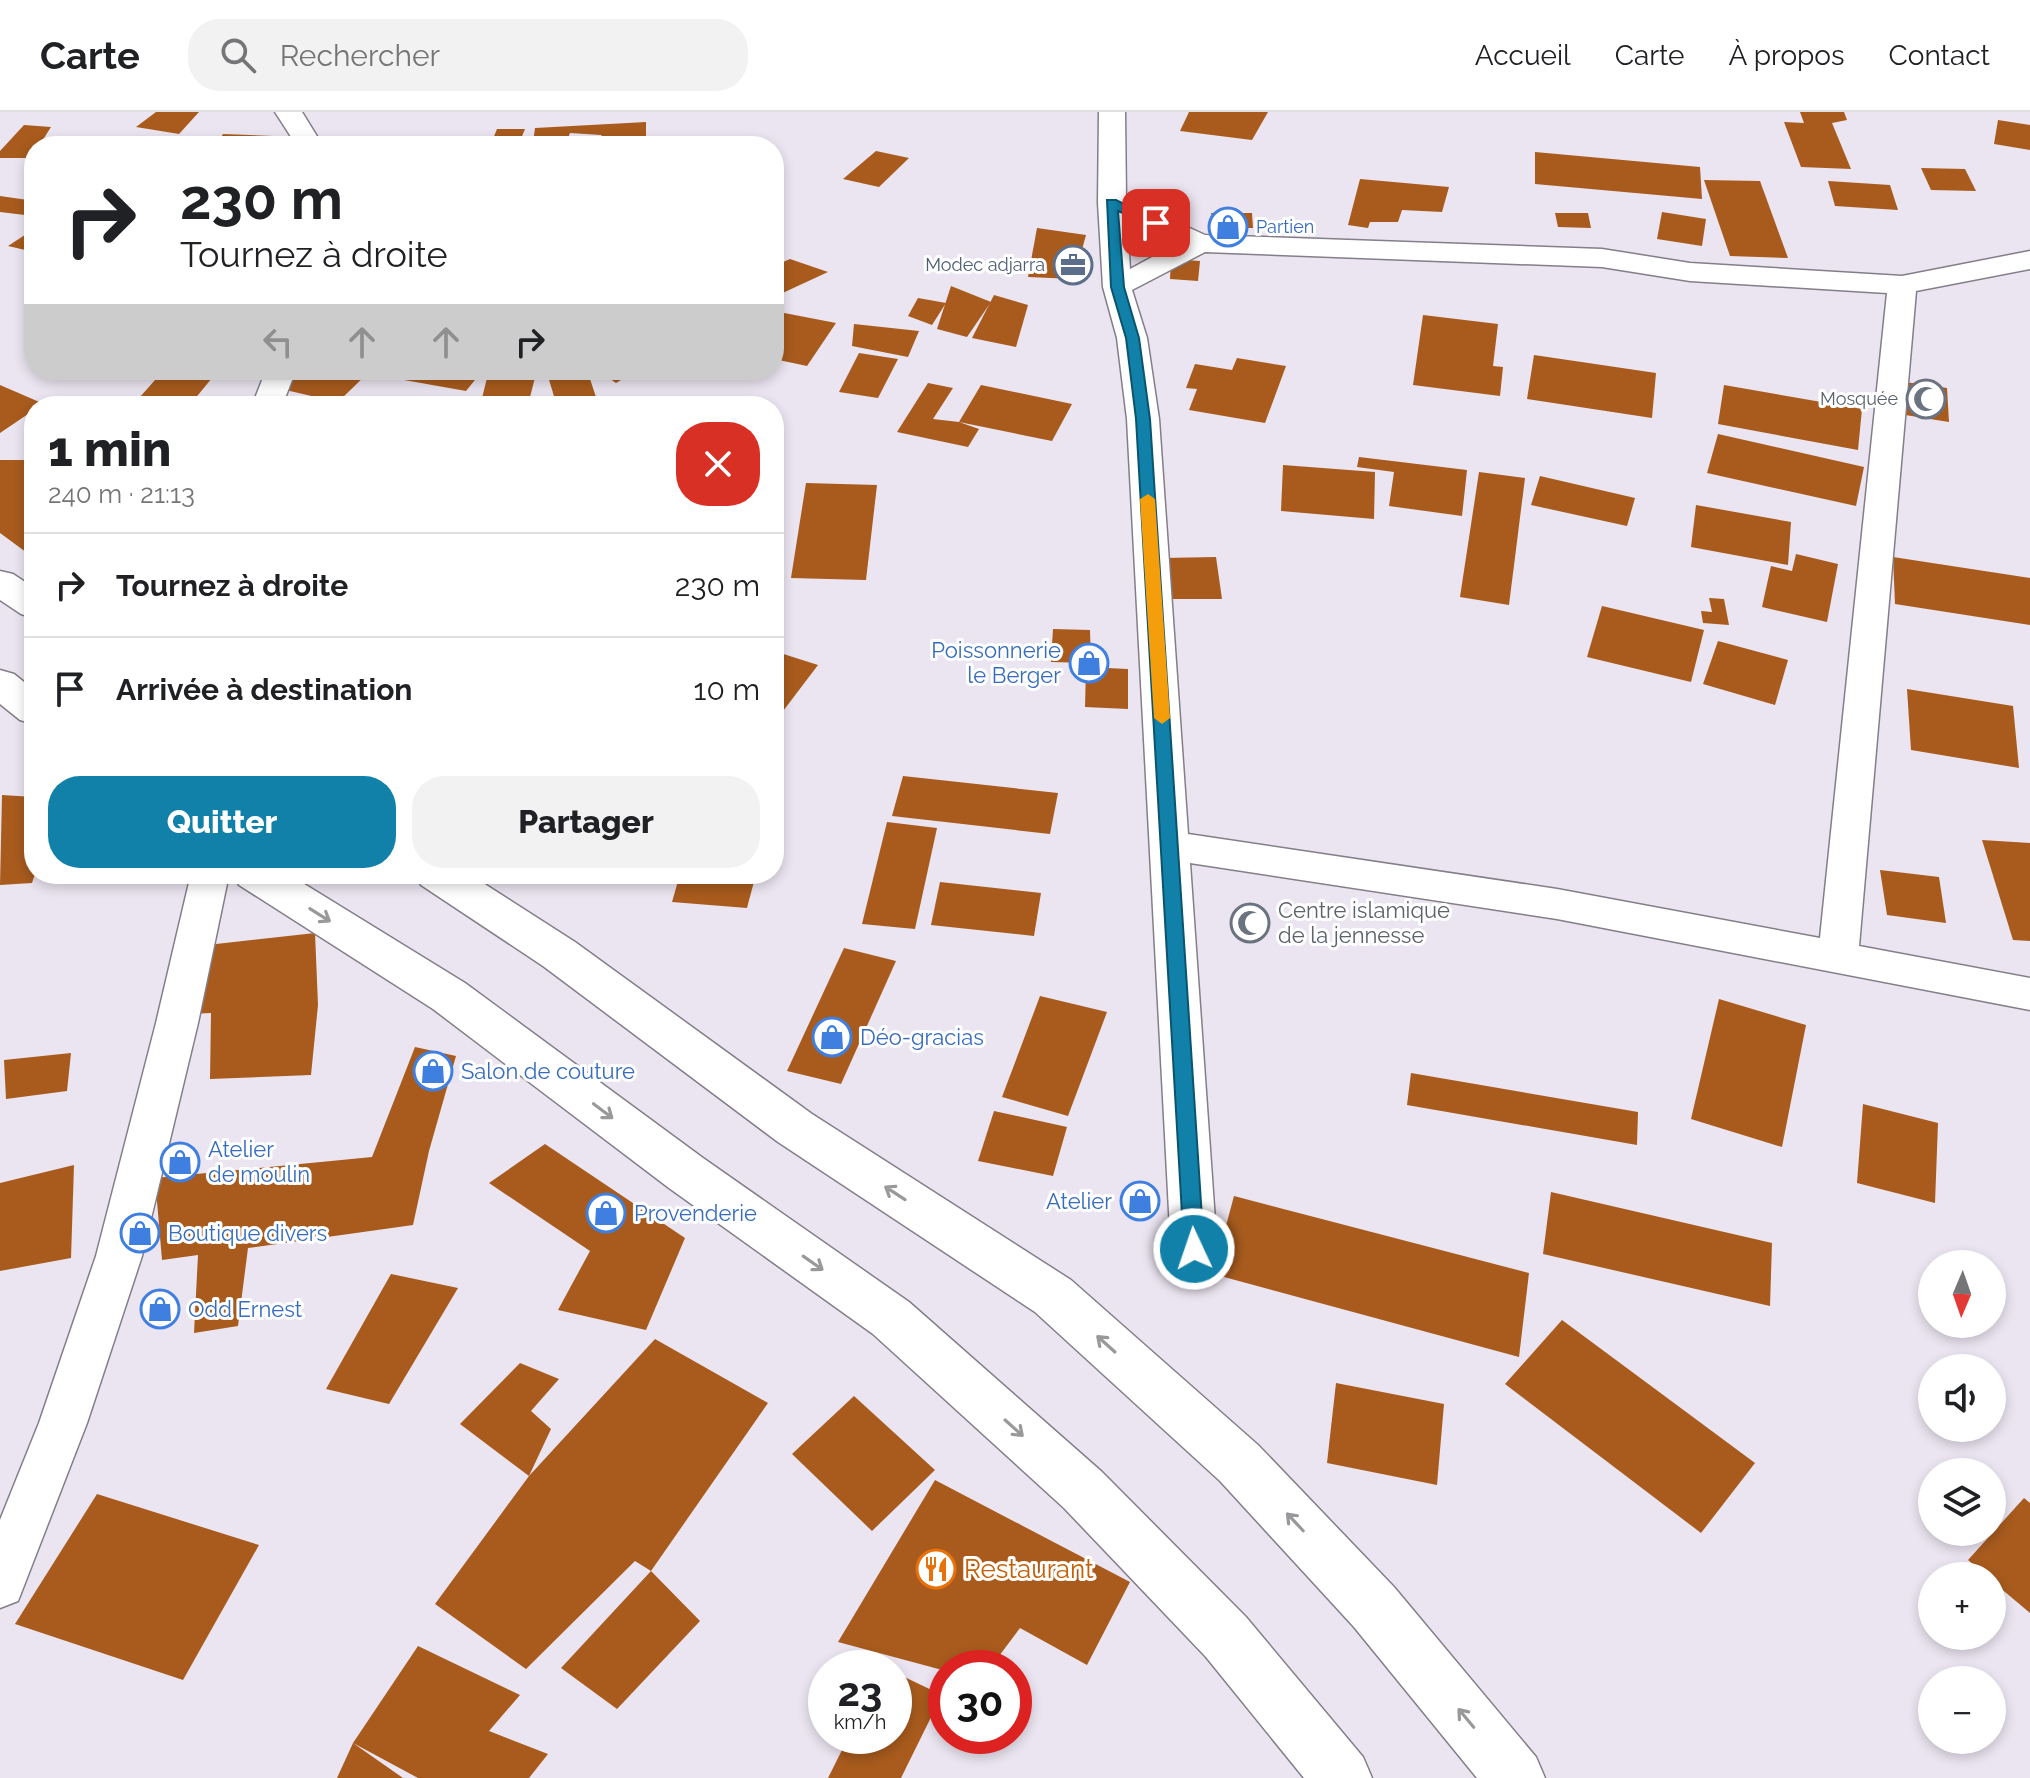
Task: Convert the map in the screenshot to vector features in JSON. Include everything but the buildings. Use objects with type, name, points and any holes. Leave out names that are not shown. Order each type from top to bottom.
[{"type":"main road","points":[[0,583],[24,599]]},
{"type":"main road","points":[[0,684],[24,702]]},
{"type":"main road","points":[[270,884],[449,996],[686,1173],[891,1318],[1094,1501],[1226,1637],[1342,1778]]},
{"type":"main road","points":[[451,884],[559,954],[795,1128],[1053,1296],[1239,1463],[1374,1607],[1515,1778]]},
{"type":"street","points":[[288,112],[306,136]]},
{"type":"street","points":[[1112,112],[1112,203],[1117,287],[1132,338],[1140,383],[1194,1249]]},
{"type":"street","points":[[1112,203],[1200,243],[1602,258],[1690,272],[1902,285],[2030,260]]},
{"type":"street","points":[[1117,287],[1200,243]]},
{"type":"street","points":[[1838,958],[1902,285]]},
{"type":"street","points":[[1170,846],[1557,904],[2030,994]]},
{"type":"street","points":[[0,1583],[63,1423],[119,1256],[208,884]]},
{"type":"slow traffic","points":[[1148,499],[1162,718]]},
{"type":"place","name":"Partien","points":[[1228,227]]},
{"type":"place","name":"Modec adjarra","points":[[1073,265]]},
{"type":"place","name":"Mosquée","points":[[1926,399]]},
{"type":"place","name":"Poissonnerie le Berger","points":[[1089,663]]},
{"type":"place","name":"Centre islamique de la jennesse","points":[[1250,923]]},
{"type":"place","name":"Déo-gracias","points":[[832,1037]]},
{"type":"place","name":"Salon de couture","points":[[433,1071]]},
{"type":"place","name":"Atelier de moulin","points":[[180,1162]]},
{"type":"place","name":"Atelier","points":[[1140,1201]]},
{"type":"place","name":"Provenderie","points":[[606,1213]]},
{"type":"place","name":"Boutique divers","points":[[140,1233]]},
{"type":"place","name":"Odd Ernest","points":[[160,1309]]},
{"type":"place","name":"Restaurant","points":[[936,1569]]},
{"type":"route","points":[[1156,223],[1112,203],[1117,287],[1132,338],[1143,419],[1194,1249]]}]
